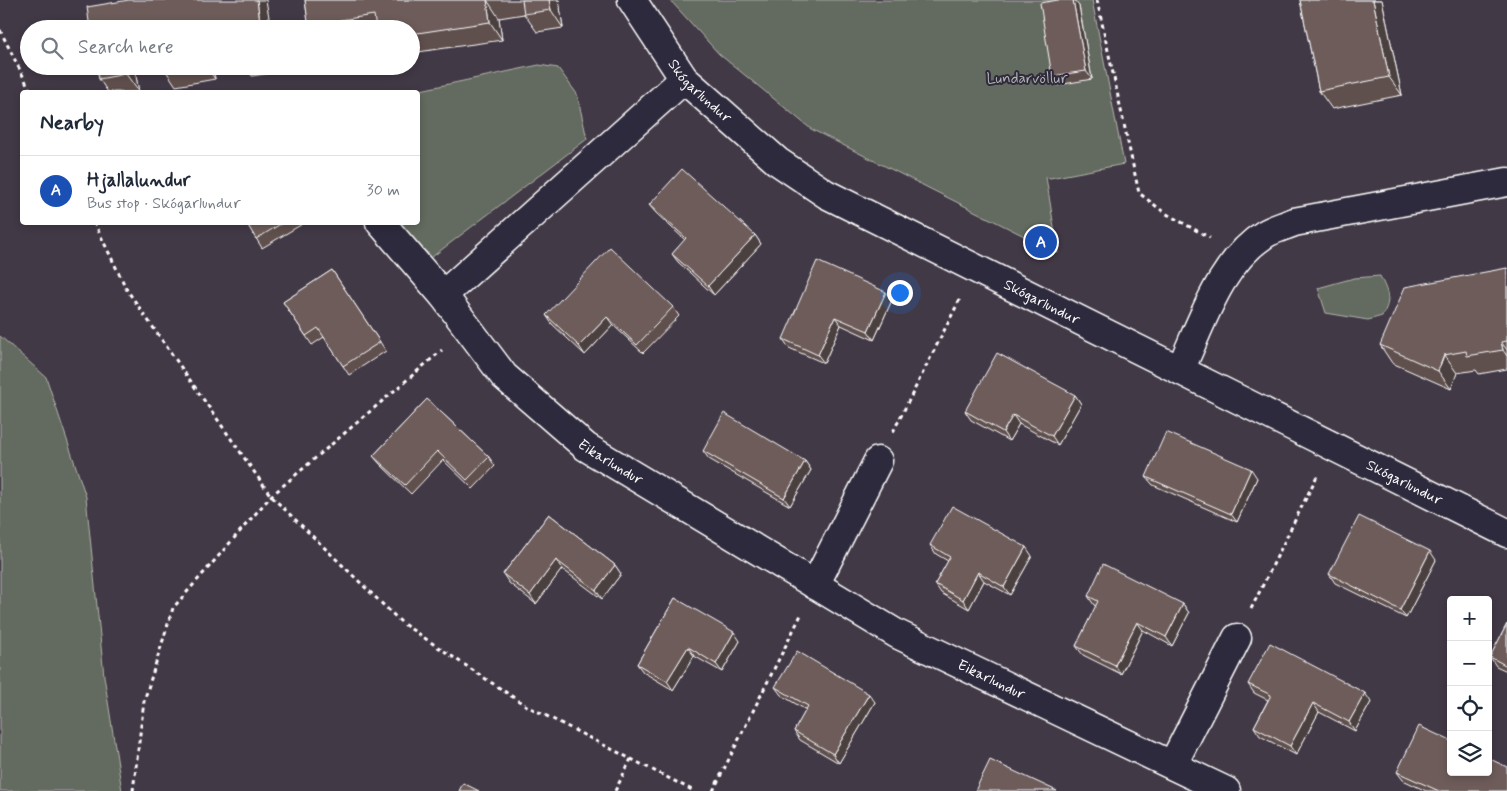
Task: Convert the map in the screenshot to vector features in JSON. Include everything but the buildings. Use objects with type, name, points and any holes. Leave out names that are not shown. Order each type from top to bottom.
[{"type":"street","name":"Skógarlundur","points":[[632,0],[684,79],[777,161],[826,194],[1507,533]]},
{"type":"street","points":[[444,295],[684,79]]},
{"type":"street","points":[[1180,370],[1224,277],[1241,255],[1266,234],[1294,222],[1507,182]]},
{"type":"street","name":"Eikarlundur","points":[[383,225],[444,295],[504,376],[586,447],[897,634],[1173,764],[1226,791]]},
{"type":"street","points":[[815,585],[878,461]]},
{"type":"street","points":[[1173,764],[1237,638]]},
{"type":"path","points":[[1096,0],[1139,193],[1165,213],[1241,255]]},
{"type":"path","points":[[0,30],[20,70]]},
{"type":"path","points":[[22,75],[30,90]]},
{"type":"path","points":[[95,225],[127,290],[272,496],[402,623],[525,705],[694,791]]},
{"type":"path","points":[[878,461],[961,297]]},
{"type":"path","points":[[133,791],[144,701],[174,608],[272,496],[468,328]]},
{"type":"path","points":[[1237,638],[1321,469]]},
{"type":"path","points":[[713,791],[815,585]]},
{"type":"path","points":[[615,791],[631,759]]},
{"type":"green space","name":"Lundarvöllur","points":[[670,0],[1092,0],[1124,164],[1050,178],[1046,177],[1058,253],[811,129],[719,54]]},
{"type":"green space","points":[[539,65],[558,68],[577,94],[587,139],[432,257],[409,236],[401,225],[420,225],[420,90]]},
{"type":"green space","points":[[1380,276],[1388,296],[1387,305],[1382,316],[1368,320],[1326,313],[1318,288],[1354,278]]},
{"type":"green space","points":[[0,336],[46,377],[86,497],[104,676],[122,791],[0,791]]},
{"type":"place","name":"Hjallalundur","points":[[1041,242]]}]
